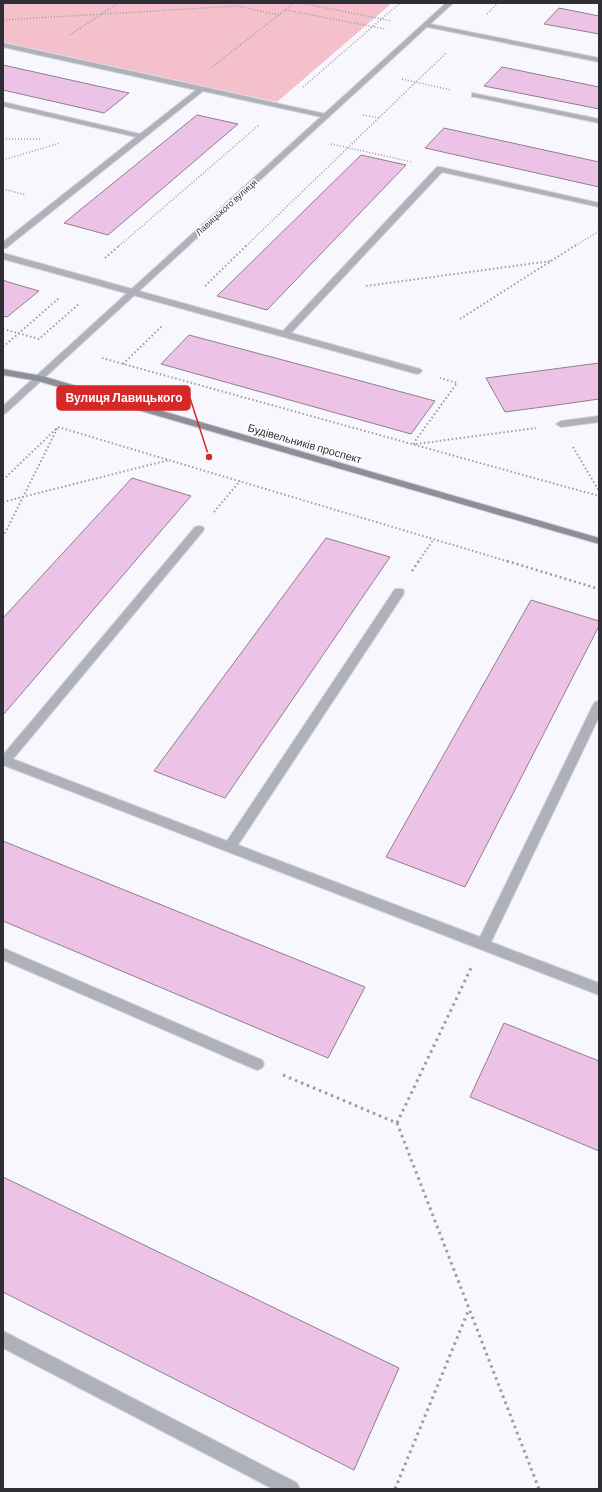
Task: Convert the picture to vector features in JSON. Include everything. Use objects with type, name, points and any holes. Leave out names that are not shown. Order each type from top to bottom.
[{"type":"main road","name":"Будівельників проспект","points":[[3,372],[39,378],[599,541]]},
{"type":"street","name":"Лавицького вулиця","points":[[3,411],[450,3]]},
{"type":"street","points":[[425,25],[599,60]]},
{"type":"street","points":[[3,45],[326,116]]},
{"type":"street","points":[[3,246],[201,89]]},
{"type":"street","points":[[475,95],[599,121]]},
{"type":"street","points":[[3,104],[141,136]]},
{"type":"street","points":[[284,335],[440,169],[599,205]]},
{"type":"street","points":[[3,256],[417,371]]},
{"type":"street","points":[[561,424],[599,419]]},
{"type":"street","points":[[199,529],[4,761],[599,989]]},
{"type":"street","points":[[230,847],[399,592]]},
{"type":"street","points":[[483,944],[599,705]]},
{"type":"street","points":[[3,954],[257,1064]]},
{"type":"street","points":[[3,1339],[291,1489]]},
{"type":"path","points":[[65,39],[118,3]]},
{"type":"path","points":[[237,6],[241,3]]},
{"type":"path","points":[[188,86],[294,3]]},
{"type":"path","points":[[301,3],[398,22]]},
{"type":"path","points":[[3,347],[400,3]]},
{"type":"path","points":[[124,364],[498,3]]},
{"type":"path","points":[[3,20],[237,6],[279,15]]},
{"type":"path","points":[[286,9],[389,30]]},
{"type":"path","points":[[398,79],[475,95]]},
{"type":"path","points":[[3,160],[63,142]]},
{"type":"path","points":[[330,144],[440,169]]},
{"type":"path","points":[[460,319],[599,231]]},
{"type":"path","points":[[325,292],[551,261]]},
{"type":"path","points":[[3,329],[39,339]]},
{"type":"path","points":[[102,358],[599,496]]},
{"type":"path","points":[[413,444],[457,383]]},
{"type":"path","points":[[413,444],[561,424],[599,491]]},
{"type":"path","points":[[58,426],[599,589]]},
{"type":"path","points":[[3,480],[58,426]]},
{"type":"path","points":[[3,537],[58,426]]},
{"type":"path","points":[[3,502],[169,460]]},
{"type":"path","points":[[199,529],[240,481]]},
{"type":"path","points":[[399,592],[434,539]]},
{"type":"path","points":[[397,1123],[483,944]]},
{"type":"path","points":[[257,1064],[397,1123],[539,1489]]},
{"type":"path","points":[[395,1489],[469,1309]]},
{"type":"shaded area","points":[[3,3],[392,3],[277,102],[3,42]]},
{"type":"building","points":[[559,8],[599,16],[599,34],[544,24]]},
{"type":"building","points":[[3,65],[129,93],[104,113],[3,90]]},
{"type":"building","points":[[502,67],[599,87],[599,109],[484,86]]},
{"type":"building","points":[[197,115],[238,124],[108,235],[64,223]]},
{"type":"building","points":[[444,128],[599,162],[599,187],[425,148]]},
{"type":"building","points":[[361,155],[406,165],[267,310],[217,296]]},
{"type":"building","points":[[3,280],[39,291],[7,317],[3,316]]},
{"type":"building","points":[[189,335],[435,401],[411,434],[161,364]]},
{"type":"building","points":[[599,363],[599,399],[505,412],[486,378]]},
{"type":"building","points":[[132,478],[191,496],[3,715],[3,618]]},
{"type":"building","points":[[326,538],[390,557],[225,798],[154,771]]},
{"type":"building","points":[[531,600],[599,621],[599,626],[465,887],[386,857]]},
{"type":"building","points":[[3,841],[365,987],[328,1058],[3,921]]},
{"type":"building","points":[[504,1023],[599,1061],[599,1151],[470,1097]]},
{"type":"building","points":[[3,1177],[399,1368],[354,1470],[3,1292]]},
{"type":"place","name":"Вулиця Лавицького","points":[[209,457]]}]
